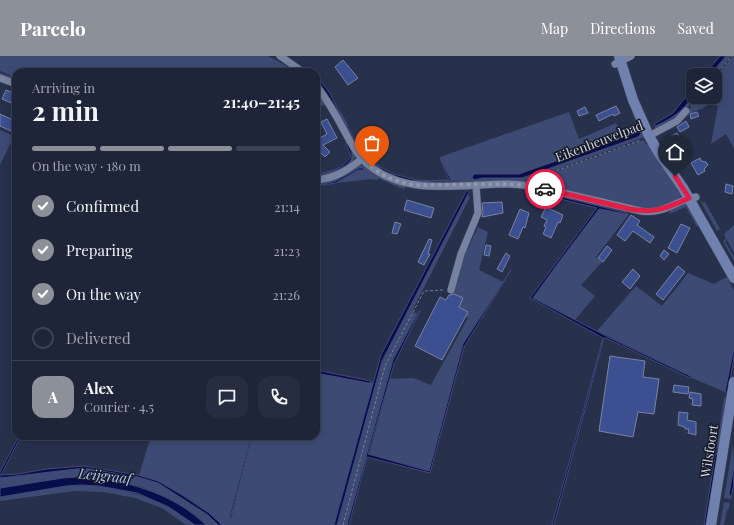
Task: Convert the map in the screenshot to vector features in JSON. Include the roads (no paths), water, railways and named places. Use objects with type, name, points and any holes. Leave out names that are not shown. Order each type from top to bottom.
[{"type":"street","points":[[280,56],[298,68]]},
{"type":"street","points":[[631,56],[616,60],[649,136],[660,155],[692,197],[734,278]]},
{"type":"street","points":[[0,78],[12,82]]},
{"type":"street","points":[[320,90],[362,159],[381,174],[401,182],[415,185],[434,186],[522,185],[538,187],[641,212],[661,210],[692,197]]},
{"type":"street","name":"Eikenheuvelpad","points":[[649,136],[677,121],[686,111]]},
{"type":"street","points":[[320,179],[340,174],[362,159]]},
{"type":"street","points":[[451,290],[461,254],[478,213],[476,185]]},
{"type":"street","name":"Wilsfoort","points":[[711,525],[734,382]]},
{"type":"waterway","points":[[340,113],[347,125]]},
{"type":"waterway","points":[[718,447],[726,398]]},
{"type":"water label","name":"Leijgraaf","points":[[105,476]]}]
